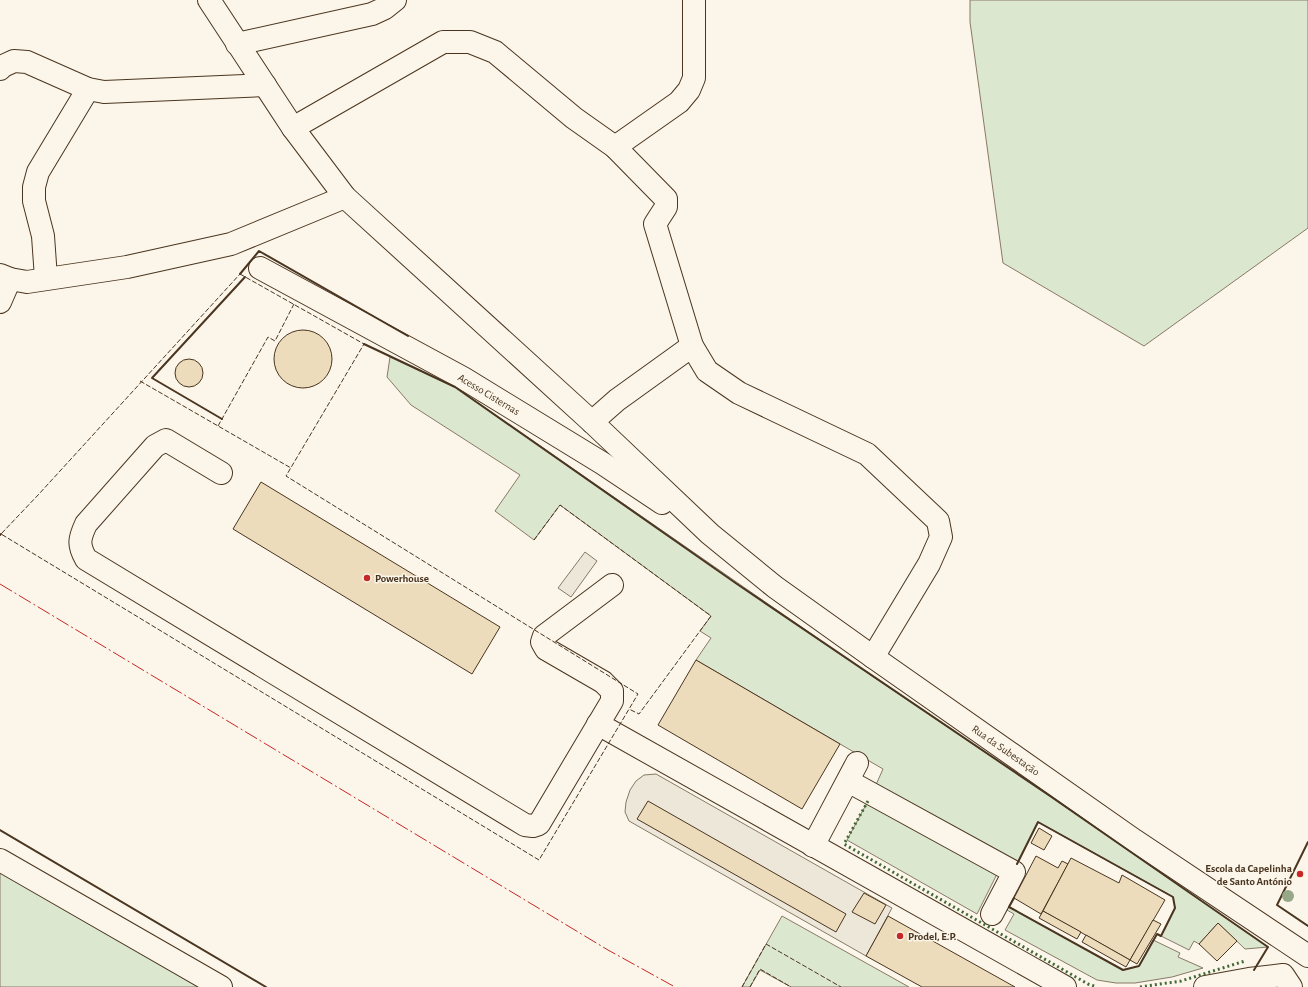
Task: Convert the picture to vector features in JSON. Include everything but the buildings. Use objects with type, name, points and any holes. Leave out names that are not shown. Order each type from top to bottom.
[{"type":"street","points":[[209,0],[293,128],[345,197],[592,422],[710,534]]},
{"type":"street","points":[[237,44],[372,14],[385,8],[395,0]]},
{"type":"street","points":[[614,147],[679,102],[689,90],[694,78],[694,0]]},
{"type":"street","points":[[293,128],[443,42],[470,42],[495,52],[574,118],[614,147],[666,199],[666,207],[655,224],[692,346],[706,370],[739,393],[866,454],[938,521],[941,537],[929,564],[873,657]]},
{"type":"street","points":[[0,69],[14,61],[26,62],[88,89],[104,92],[265,85]]},
{"type":"street","points":[[46,278],[43,236],[34,201],[34,187],[38,172],[88,89]]},
{"type":"street","points":[[0,302],[5,277],[28,282],[46,278],[127,267],[231,244],[345,197]]},
{"type":"street","name":"Acesso Cisternas","points":[[260,268],[463,378],[602,463],[710,534]]},
{"type":"street","points":[[592,422],[618,400],[692,346]]},
{"type":"street","points":[[221,473],[166,440],[155,446],[86,524],[81,536],[80,549],[86,559],[525,824],[533,826],[539,824],[612,701],[612,691],[603,682],[546,649],[542,642],[544,636],[612,584]]},
{"type":"street","name":"Rua da Subestação","points":[[710,534],[775,587],[873,657],[1134,840],[1302,953]]},
{"type":"street","points":[[598,724],[1065,987]]},
{"type":"street","points":[[813,846],[852,772],[1014,872],[992,914]]},
{"type":"street","points":[[0,860],[221,987]]},
{"type":"street","points":[[1205,987],[1249,979],[1282,983],[1302,953]]},
{"type":"green space","points":[[970,0],[1308,0],[1308,228],[1144,346],[1003,263],[970,22]]},
{"type":"green space","points":[[390,357],[455,387],[872,676],[1050,796],[1268,947],[1245,949],[1218,923],[1199,944],[1194,941],[1189,950],[1161,936],[1175,908],[1173,897],[1038,822],[1017,864],[875,787],[883,769],[696,660],[711,638],[700,631],[711,616],[560,505],[534,540],[495,511],[520,475],[411,405],[387,377]]},
{"type":"green space","points":[[868,801],[998,872],[977,914],[847,840]]},
{"type":"green space","points":[[0,860],[221,987],[0,987]]},
{"type":"green space","points":[[1009,907],[1123,970],[1139,966],[1153,940],[1180,953],[1178,957],[1203,968],[1172,977],[1135,983],[1116,983],[1097,980],[1005,930],[1014,914],[1007,910]]},
{"type":"green space","points":[[782,916],[909,987],[791,987],[760,970],[750,987],[742,987]]},
{"type":"shaded area","points":[[585,552],[597,561],[571,597],[558,588]]},
{"type":"shaded area","points":[[656,774],[892,908],[866,956],[629,821],[625,812],[626,802],[630,790],[636,781],[644,775]]},
{"type":"hedge","points":[[868,801],[844,844],[1088,984],[1097,987]]},
{"type":"hedge","points":[[1140,987],[1181,981],[1245,961]]},
{"type":"fence","points":[[240,274],[364,344],[286,476],[638,694],[539,860],[1,534],[240,274]]},
{"type":"fence","points":[[218,426],[268,337],[275,341],[294,304]]},
{"type":"fence","points":[[140,381],[291,468]]},
{"type":"fence","points":[[534,540],[560,505],[711,616],[639,714],[629,709]]},
{"type":"fence","points":[[742,987],[766,944],[841,987]]},
{"type":"fence","points":[[750,987],[760,969],[791,987]]},
{"type":"wall","points":[[240,274],[259,251],[408,336]]},
{"type":"wall","points":[[222,419],[152,378],[245,277]]},
{"type":"wall","points":[[364,344],[455,387],[737,584],[1050,796],[1268,947],[1254,970]]},
{"type":"wall","points":[[1014,898],[1009,907],[1123,970],[1139,966],[1157,934],[1161,936],[1175,908],[1173,897],[1038,822],[1017,864]]},
{"type":"wall","points":[[0,830],[266,987]]},
{"type":"wall","points":[[1308,842],[1277,905],[1308,926]]},
{"type":"power","points":[[0,584],[608,950],[675,987]]},
{"type":"place","name":"Powerhouse","points":[[367,578]]},
{"type":"place","name":"Escola da Capelinha de Santo António","points":[[1300,874]]},
{"type":"place","name":"Prodel, E.P.","points":[[900,936]]}]
